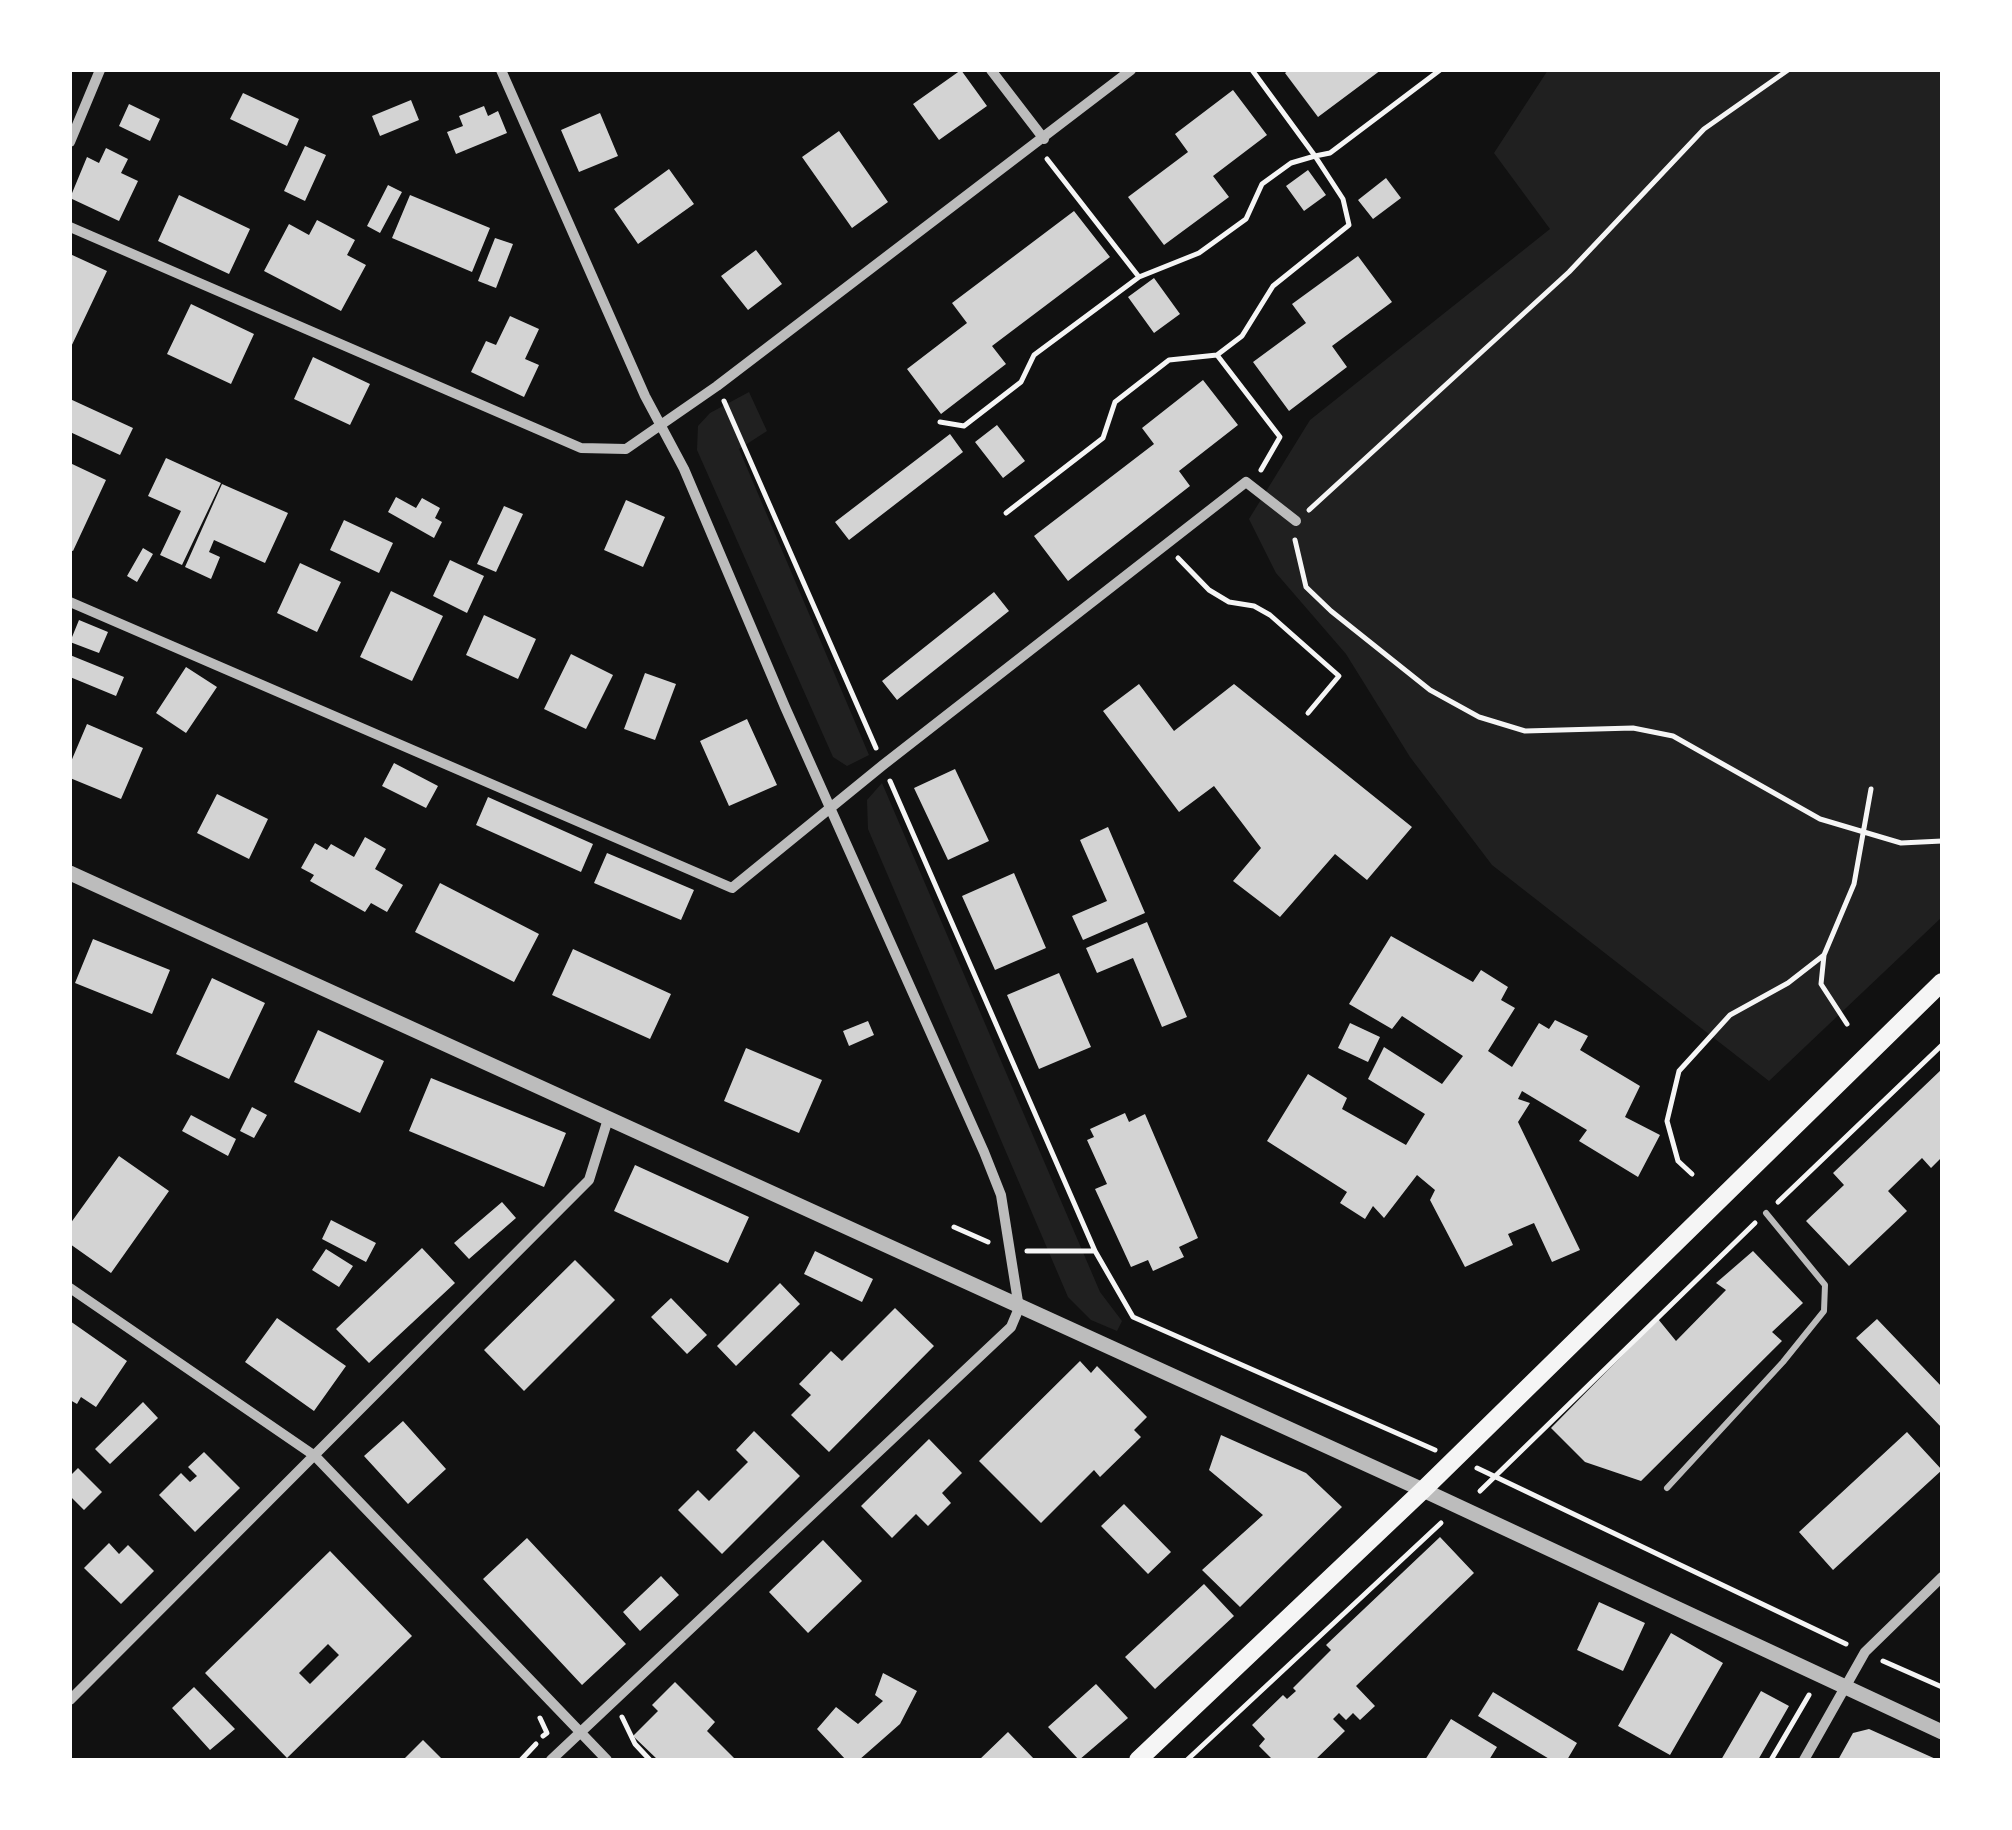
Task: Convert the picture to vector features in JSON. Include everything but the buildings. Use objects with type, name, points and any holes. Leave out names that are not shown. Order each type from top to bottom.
[{"type":"main road","points":[[1142,1759],[1424,1490],[1942,982]]},
{"type":"street","points":[[70,142],[100,70]]},
{"type":"street","points":[[501,70],[684,469],[1001,1194],[1018,1308],[1011,1328],[550,1760]]},
{"type":"street","points":[[991,70],[1040,142]]},
{"type":"street","points":[[70,227],[581,448],[626,449],[716,386],[1132,70]]},
{"type":"street","points":[[70,602],[732,888],[883,764],[1246,482],[1296,521]]},
{"type":"street","points":[[70,873],[1424,1490],[1942,1732]]},
{"type":"street","points":[[70,1700],[589,1180],[608,1119]]},
{"type":"street","points":[[70,1288],[315,1456],[607,1760]]},
{"type":"street","points":[[1804,1760],[1865,1652],[1942,1577]]},
{"type":"lane","points":[[1667,1488],[1784,1362],[1824,1311],[1824,1285],[1766,1213]]},
{"type":"path","points":[[1006,513],[1103,438],[1115,402],[1170,360],[1217,356],[1242,336],[1274,286],[1350,224],[1343,198],[1252,70]]},
{"type":"path","points":[[940,422],[964,426],[1020,382],[1034,355],[1139,276],[1199,252],[1246,219],[1262,184],[1291,162],[1330,152],[1440,70]]},
{"type":"path","points":[[1788,70],[1704,129],[1570,272],[1296,521],[1294,553],[1306,587],[1430,690],[1479,717],[1526,731],[1633,728],[1673,736],[1711,754],[1789,804],[1866,836],[1902,844],[1942,841]]},
{"type":"path","points":[[1040,142],[1139,276]]},
{"type":"path","points":[[1217,356],[1280,437],[1268,465],[1246,482]]},
{"type":"path","points":[[716,386],[1095,1250]]},
{"type":"path","points":[[1166,544],[1208,590],[1229,602],[1254,606],[1270,615],[1339,676],[1308,712]]},
{"type":"path","points":[[1847,1024],[1822,984],[1824,955],[1854,884],[1866,836],[1871,789]]},
{"type":"path","points":[[1692,1174],[1678,1161],[1667,1121],[1679,1071],[1730,1015],[1788,983],[1824,955]]},
{"type":"path","points":[[1187,1760],[1460,1509],[1942,1045]]},
{"type":"shaded area","points":[[1548,70],[1942,70],[1942,917],[1769,1081],[1492,865],[1410,757],[1346,654],[1276,573],[1249,519],[1310,420],[1550,229],[1494,153]]},
{"type":"shaded area","points":[[749,392],[767,431],[739,449],[869,755],[847,766],[833,757],[697,450],[698,426],[710,413]]},
{"type":"shaded area","points":[[882,783],[1100,1292],[1122,1321],[1117,1331],[1091,1320],[1068,1297],[868,829],[867,800]]}]
